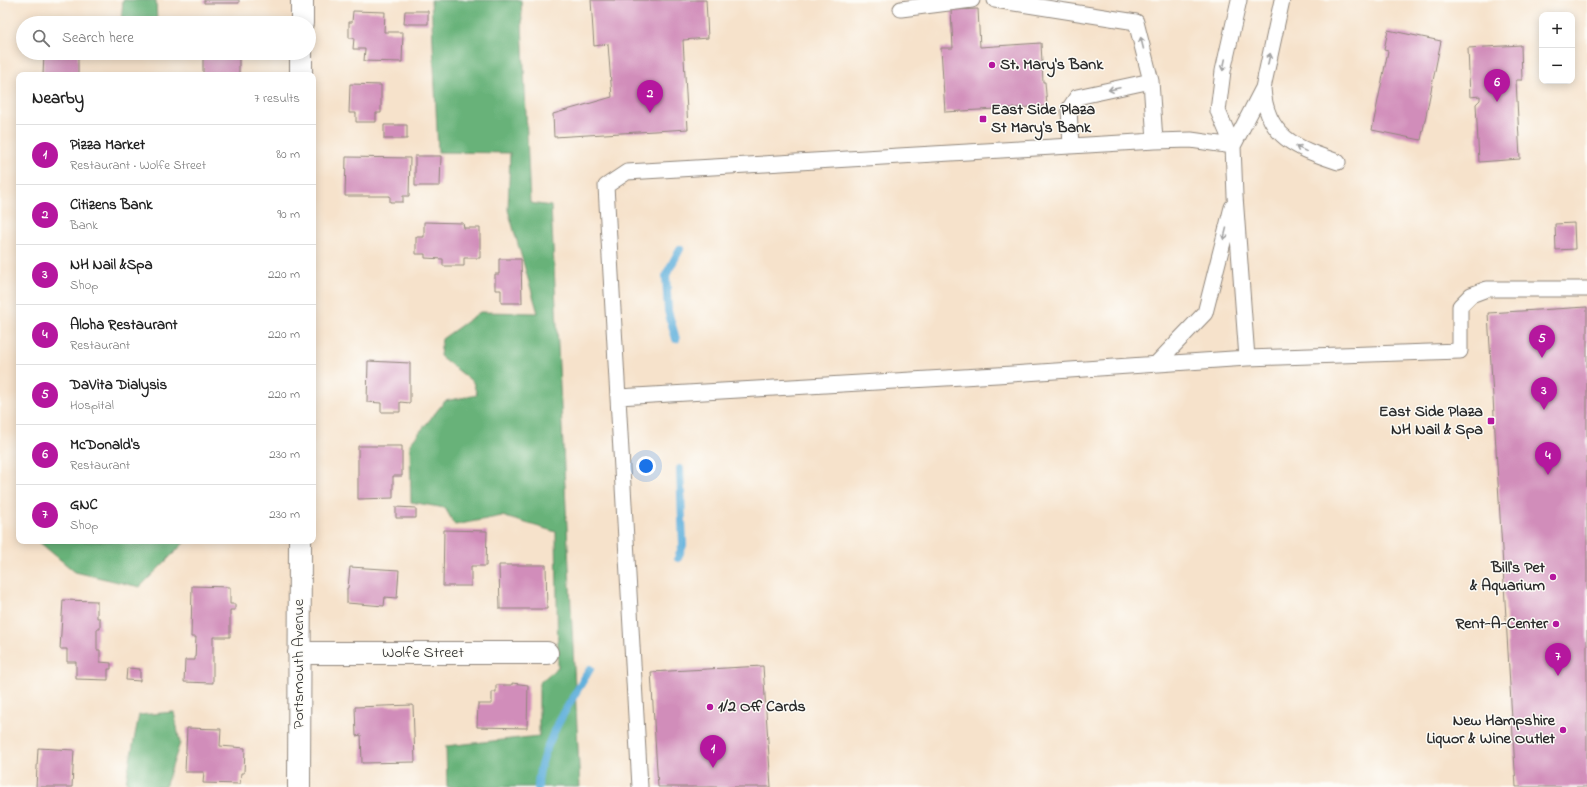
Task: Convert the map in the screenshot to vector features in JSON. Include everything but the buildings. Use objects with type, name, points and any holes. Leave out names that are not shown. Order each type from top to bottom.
[{"type":"street","points":[[302,0],[302,16]]},
{"type":"street","points":[[301,72],[302,60]]},
{"type":"street","name":"Portsmouth Avenue","points":[[299,787],[300,544]]},
{"type":"street","name":"Wolfe Street","points":[[299,653],[546,653]]},
{"type":"lane","points":[[901,9],[972,0]]},
{"type":"lane","points":[[995,0],[1136,22],[1151,81],[1155,141]]},
{"type":"lane","points":[[1239,0],[1223,71],[1218,111],[1233,146],[1235,196],[1247,358]]},
{"type":"lane","points":[[1233,146],[1263,88],[1282,0]]},
{"type":"lane","points":[[1071,146],[1069,109],[1077,97],[1151,81]]},
{"type":"lane","points":[[1263,88],[1264,103],[1274,125],[1285,140],[1301,150],[1338,162]]},
{"type":"lane","points":[[640,787],[606,186],[627,172],[1155,141],[1191,140],[1233,146]]},
{"type":"lane","points":[[1156,364],[1205,312],[1235,196]]},
{"type":"lane","points":[[618,397],[1247,358],[1460,351],[1460,306],[1471,295],[1487,289],[1587,289]]},
{"type":"green space","points":[[123,0],[156,0],[157,16],[122,16]]},
{"type":"green space","points":[[431,0],[521,0],[530,203],[551,206],[580,787],[447,787],[446,746],[539,736],[539,683],[558,667],[556,532],[502,516],[455,525],[445,508],[411,502],[410,444],[445,401],[477,395],[473,382],[440,356],[442,339],[480,312],[538,313],[508,210],[510,153],[438,152]]},
{"type":"green space","points":[[42,544],[183,544],[140,587],[75,572]]},
{"type":"green space","points":[[174,712],[180,743],[165,787],[130,787],[126,781],[139,715]]},
{"type":"waterway","points":[[676,339],[668,311],[666,275],[680,249]]},
{"type":"waterway","points":[[678,558],[683,545],[680,469]]},
{"type":"waterway","points":[[538,787],[539,773],[549,742],[565,711],[590,669]]},
{"type":"place","name":"St. Mary's Bank","points":[[992,65]]},
{"type":"place","name":"McDonald's","points":[[1497,102]]},
{"type":"place","name":"Citizens Bank","points":[[650,113]]},
{"type":"place","name":"East Side Plaza St Mary's Bank","points":[[983,119]]},
{"type":"place","name":"DaVita Dialysis","points":[[1542,358]]},
{"type":"place","name":"NH Nail &Spa","points":[[1544,410]]},
{"type":"place","name":"East Side Plaza NH Nail & Spa","points":[[1491,421]]},
{"type":"place","name":"Aloha Restaurant","points":[[1548,475]]},
{"type":"place","name":"Bill's Pet & Aquarium","points":[[1553,577]]},
{"type":"place","name":"Rent-A-Center","points":[[1556,624]]},
{"type":"place","name":"GNC","points":[[1558,676]]},
{"type":"place","name":"1/2 Off Cards","points":[[710,707]]},
{"type":"place","name":"New Hampshire Liquor & Wine Outlet","points":[[1563,730]]},
{"type":"place","name":"Pizza Market","points":[[713,768]]}]
